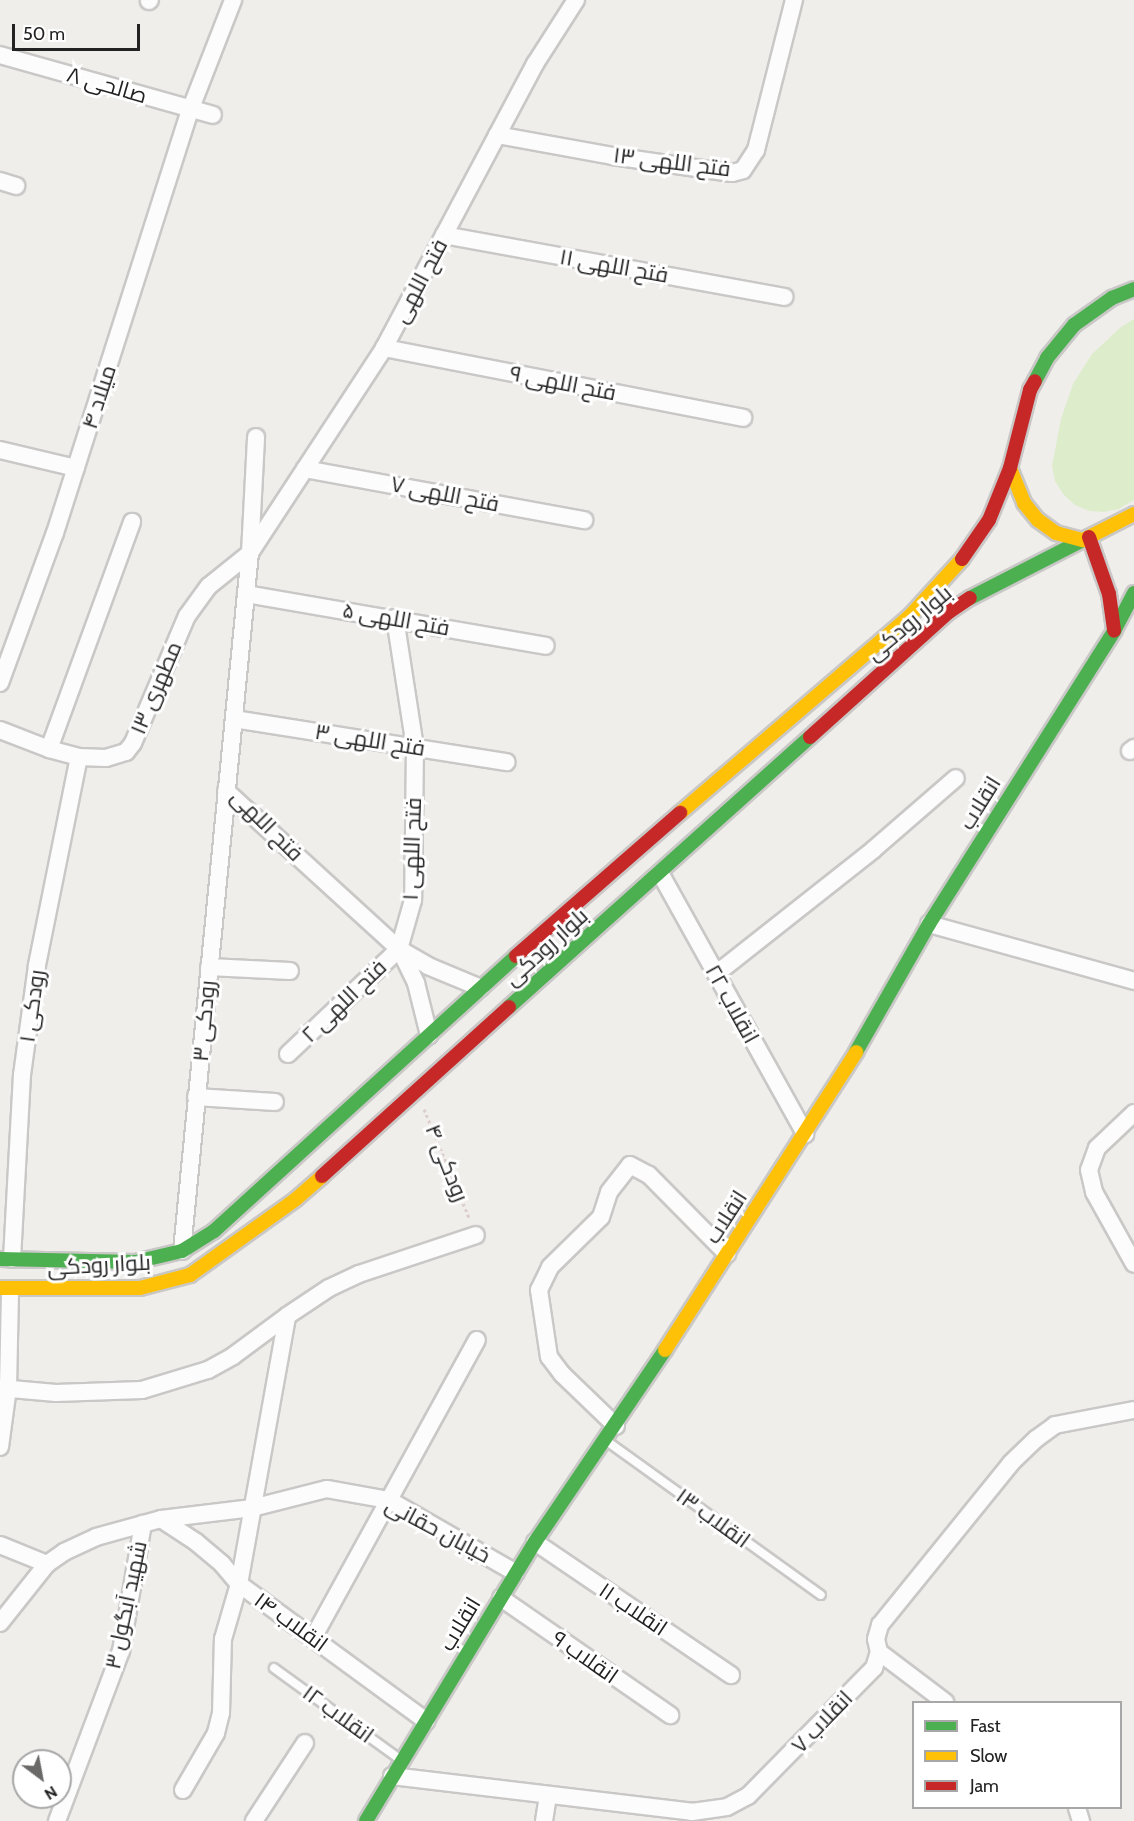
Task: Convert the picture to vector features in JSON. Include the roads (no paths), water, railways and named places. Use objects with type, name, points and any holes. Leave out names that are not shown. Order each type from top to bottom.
[{"type":"main road","name":"بلوار رودکی","points":[[6,1259],[135,1262],[182,1251],[213,1231],[574,904],[909,617],[956,569],[989,520],[1010,468],[1030,390],[1047,358],[1074,325],[1112,298],[1134,289]]},
{"type":"main road","points":[[1010,468],[1024,503],[1038,520],[1056,532],[1086,538],[1109,594],[1114,631]]},
{"type":"main road","name":"بلوار رودکی","points":[[5,1289],[140,1288],[190,1275],[296,1199],[949,612],[988,580],[1086,538],[1134,514]]},
{"type":"main road","points":[[956,569],[976,564]]},
{"type":"main road","name":"انقلاب","points":[[366,1821],[535,1542],[616,1425],[805,1134],[885,1004],[929,924],[1114,631],[1134,593]]},
{"type":"street","name":"میلاد ۴","points":[[0,683],[76,468],[190,108],[233,0]]},
{"type":"street","name":"فتح اللهی","points":[[250,553],[384,348],[535,64],[576,0]]},
{"type":"street","name":"فتح اللهی ۱۳","points":[[497,135],[623,158],[732,173],[743,170],[756,150],[794,0]]},
{"type":"street","name":"صالحی ۸","points":[[0,55],[213,115]]},
{"type":"street","name":"فتح اللهی ۱۱","points":[[444,235],[784,297]]},
{"type":"street","name":"فتح اللهی ۹","points":[[384,348],[742,418]]},
{"type":"street","name":"فتح اللهی","points":[[256,437],[250,553],[226,791],[399,949]]},
{"type":"street","points":[[0,450],[76,468]]},
{"type":"street","name":"فتح اللهی ۷","points":[[305,469],[584,520]]},
{"type":"street","points":[[49,749],[132,522]]},
{"type":"street","name":"مطهری ۱۳","points":[[0,730],[49,749],[79,757],[106,758],[126,752],[133,743],[187,616],[209,586],[250,553]]},
{"type":"street","name":"فتح اللهی ۵","points":[[246,594],[546,646]]},
{"type":"street","name":"فتح اللهی ۱","points":[[395,618],[415,747],[413,900],[399,949]]},
{"type":"street","name":"فتح اللهی ۳","points":[[234,719],[507,762]]},
{"type":"street","name":"رودکی ۱","points":[[6,1259],[22,1075],[37,965],[79,757]]},
{"type":"street","points":[[716,974],[874,849],[956,778]]},
{"type":"street","name":"رودکی ۳","points":[[182,1251],[226,791]]},
{"type":"street","name":"انقلاب ۲۲","points":[[660,873],[805,1134]]},
{"type":"street","points":[[929,924],[1134,981]]},
{"type":"street","points":[[399,949],[428,966],[481,988]]},
{"type":"street","points":[[399,949],[416,983],[429,1035]]},
{"type":"street","name":"فتح اللهی ۲","points":[[288,1054],[399,949]]},
{"type":"street","points":[[209,967],[290,972]]},
{"type":"street","points":[[196,1097],[275,1102]]},
{"type":"street","points":[[1134,1113],[1096,1148],[1089,1170],[1094,1192],[1134,1264]]},
{"type":"street","points":[[616,1425],[562,1374],[549,1357],[539,1290],[550,1267],[602,1217],[609,1192],[630,1165],[649,1175],[727,1254]]},
{"type":"street","points":[[4,1388],[56,1393],[142,1390],[208,1370],[233,1356],[329,1288],[359,1274],[476,1235]]},
{"type":"street","points":[[0,1447],[4,1388],[5,1289]]},
{"type":"street","points":[[183,1790],[216,1733],[223,1694],[223,1639],[239,1584],[287,1316]]},
{"type":"street","points":[[313,1638],[477,1340]]},
{"type":"street","name":"انقلاب ۷","points":[[392,1776],[692,1812],[727,1807],[748,1796],[768,1778],[874,1668],[879,1652],[876,1639],[880,1625],[1011,1463],[1036,1439],[1055,1425],[1134,1410]]},
{"type":"street","name":"خیابان حقانی","points":[[0,1623],[47,1564],[64,1552],[96,1537],[161,1519],[252,1508],[327,1489],[389,1500],[516,1573]]},
{"type":"street","name":"انقلاب ۱۴","points":[[161,1519],[196,1542],[222,1564],[239,1584],[426,1720]]},
{"type":"street","name":"شهید آبگول ۳","points":[[57,1821],[121,1650],[143,1524]]},
{"type":"street","name":"انقلاب ۱۱","points":[[535,1542],[731,1675]]},
{"type":"street","points":[[0,1545],[47,1564]]},
{"type":"street","name":"انقلاب ۹","points":[[501,1598],[670,1716]]},
{"type":"street","points":[[879,1652],[944,1701]]},
{"type":"street","points":[[254,1821],[305,1743]]},
{"type":"street","points":[[544,1821],[548,1795]]},
{"type":"lane","name":"انقلاب ۱۳","points":[[606,1440],[821,1595]]},
{"type":"lane","name":"انقلاب ۱۲","points":[[274,1668],[402,1760]]}]
